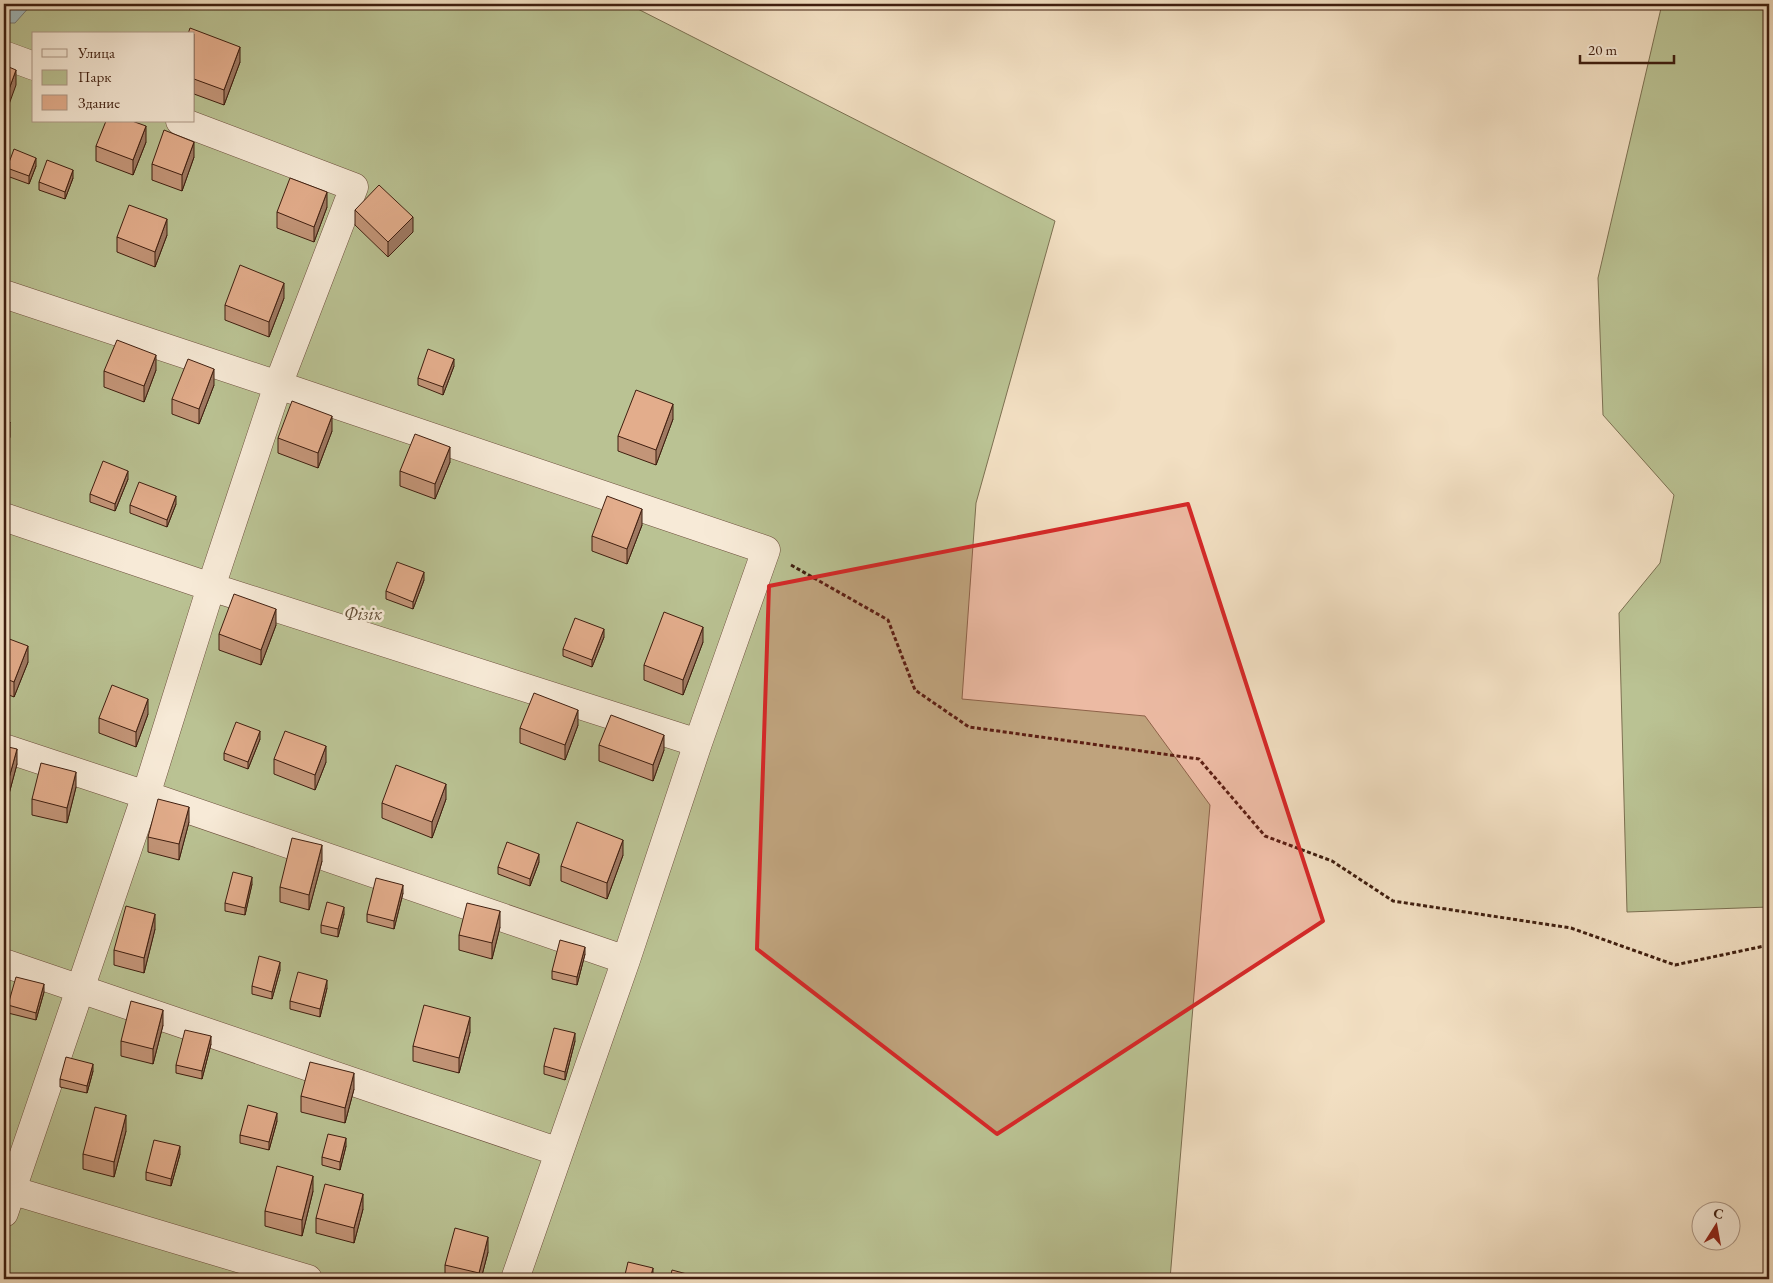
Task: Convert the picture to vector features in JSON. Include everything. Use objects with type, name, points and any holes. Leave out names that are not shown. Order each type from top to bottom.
[{"type":"lane","points":[[4,55],[32,65]]},
{"type":"lane","points":[[183,122],[354,187],[278,385],[211,588],[146,795],[6,1197],[308,1279]]},
{"type":"lane","points":[[4,294],[766,550],[515,1279]]},
{"type":"lane","points":[[4,517],[211,588],[698,743]]},
{"type":"lane","points":[[4,748],[626,960]]},
{"type":"lane","points":[[4,963],[559,1152]]},
{"type":"path","points":[[766,550],[888,620],[915,690],[969,727],[1198,759],[1265,836],[1332,861],[1393,901],[1571,928],[1675,965],[1769,945]]},
{"type":"highlighted area","points":[[1188,504],[1323,921],[997,1134],[757,949],[769,586]]},
{"type":"green space","name":"Фізік","points":[[4,4],[628,4],[1055,221],[976,503],[962,699],[1145,716],[1210,805],[1170,1279],[4,1279]]},
{"type":"green space","points":[[1662,4],[1769,4],[1769,907],[1627,912],[1619,613],[1660,563],[1674,495],[1603,415],[1598,278]]},
{"type":"water","points":[[4,4],[32,4],[15,23],[4,23]]},
{"type":"building","points":[[190,28],[240,47],[224,90],[195,79],[195,32],[189,32]]},
{"type":"building","points":[[4,65],[16,70],[4,103]]},
{"type":"building","points":[[106,122],[135,122],[146,126],[133,160],[96,146]]},
{"type":"building","points":[[164,130],[194,142],[182,175],[152,164]]},
{"type":"building","points":[[14,149],[36,158],[29,176],[7,168]]},
{"type":"building","points":[[47,160],[73,170],[65,192],[39,182]]},
{"type":"building","points":[[290,178],[327,192],[314,227],[277,212]]},
{"type":"building","points":[[379,185],[413,217],[388,242],[355,210]]},
{"type":"building","points":[[129,205],[167,219],[155,252],[117,237]]},
{"type":"building","points":[[240,265],[284,283],[269,322],[225,305]]},
{"type":"building","points":[[117,340],[156,355],[144,386],[104,371]]},
{"type":"building","points":[[428,349],[454,359],[443,387],[418,378]]},
{"type":"building","points":[[188,359],[214,369],[199,409],[172,399]]},
{"type":"building","points":[[636,390],[673,404],[656,450],[618,436]]},
{"type":"building","points":[[292,401],[332,416],[318,453],[278,438]]},
{"type":"building","points":[[4,419],[10,422],[4,438]]},
{"type":"building","points":[[415,434],[450,447],[435,484],[400,471]]},
{"type":"building","points":[[103,461],[128,471],[115,504],[90,494]]},
{"type":"building","points":[[139,482],[176,496],[167,520],[130,505]]},
{"type":"building","points":[[607,496],[642,509],[627,549],[592,536]]},
{"type":"building","points":[[397,562],[424,572],[413,602],[386,591]]},
{"type":"building","points":[[234,594],[276,609],[261,650],[219,634]]},
{"type":"building","points":[[664,612],[703,627],[683,680],[644,665]]},
{"type":"building","points":[[575,618],[604,629],[592,660],[563,649]]},
{"type":"building","points":[[4,637],[28,646],[14,682],[4,678]]},
{"type":"building","points":[[112,685],[148,699],[136,732],[99,718]]},
{"type":"building","points":[[534,693],[578,710],[565,745],[520,728]]},
{"type":"building","points":[[611,715],[664,735],[653,765],[599,745]]},
{"type":"building","points":[[236,722],[260,731],[248,762],[224,753]]},
{"type":"building","points":[[285,731],[326,746],[315,775],[274,759]]},
{"type":"building","points":[[4,746],[17,749],[6,789],[4,789]]},
{"type":"building","points":[[41,763],[76,772],[67,808],[32,799]]},
{"type":"building","points":[[396,765],[446,784],[432,822],[382,803]]},
{"type":"building","points":[[158,799],[189,807],[179,844],[148,837]]},
{"type":"building","points":[[577,822],[623,840],[607,883],[561,866]]},
{"type":"building","points":[[292,838],[322,845],[309,895],[280,887]]},
{"type":"building","points":[[507,842],[539,854],[530,879],[498,867]]},
{"type":"building","points":[[233,872],[252,877],[245,908],[225,903]]},
{"type":"building","points":[[376,878],[403,885],[394,921],[367,914]]},
{"type":"building","points":[[327,902],[344,907],[338,929],[321,925]]},
{"type":"building","points":[[467,903],[500,911],[492,943],[459,935]]},
{"type":"building","points":[[126,906],[155,914],[144,958],[114,950]]},
{"type":"building","points":[[560,940],[585,947],[577,977],[552,971]]},
{"type":"building","points":[[259,956],[280,962],[272,992],[252,986]]},
{"type":"building","points":[[298,972],[327,980],[320,1009],[290,1001]]},
{"type":"building","points":[[16,977],[44,984],[36,1013],[8,1005]]},
{"type":"building","points":[[131,1001],[163,1010],[153,1049],[121,1041]]},
{"type":"building","points":[[424,1005],[470,1017],[459,1058],[413,1046]]},
{"type":"building","points":[[554,1028],[575,1033],[565,1072],[544,1066]]},
{"type":"building","points":[[185,1030],[211,1036],[202,1071],[176,1065]]},
{"type":"building","points":[[66,1057],[93,1064],[87,1086],[60,1079]]},
{"type":"building","points":[[310,1062],[354,1073],[345,1108],[301,1096]]},
{"type":"building","points":[[248,1105],[277,1113],[269,1142],[240,1135]]},
{"type":"building","points":[[95,1107],[126,1115],[114,1162],[83,1154]]},
{"type":"building","points":[[328,1134],[346,1138],[340,1162],[322,1157]]},
{"type":"building","points":[[154,1140],[180,1146],[171,1179],[146,1172]]},
{"type":"building","points":[[277,1166],[313,1176],[302,1220],[265,1211]]},
{"type":"building","points":[[325,1184],[363,1194],[354,1228],[316,1218]]},
{"type":"building","points":[[455,1228],[488,1237],[479,1273],[445,1265]]},
{"type":"building","points":[[628,1262],[653,1268],[650,1279],[624,1279]]},
{"type":"building","points":[[672,1270],[698,1277],[697,1279],[670,1279]]}]
